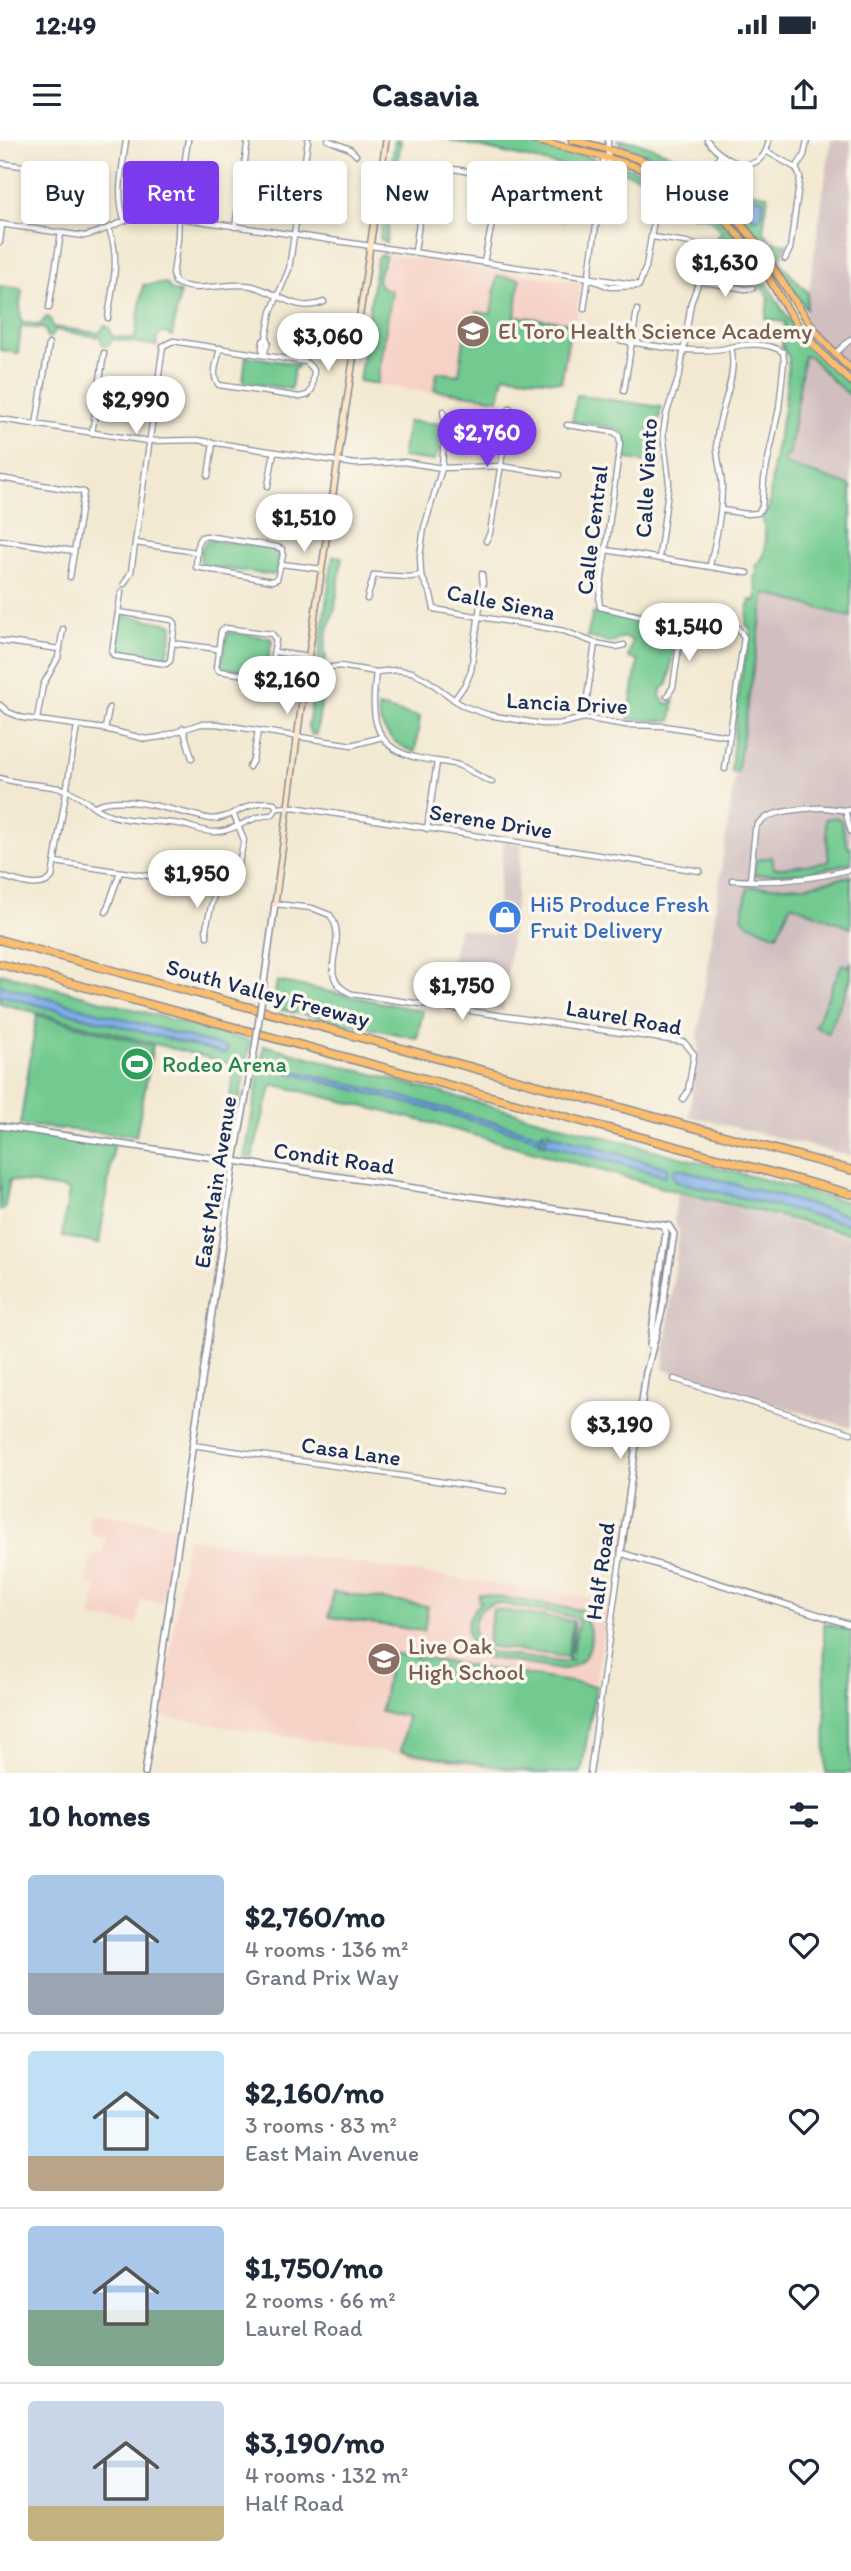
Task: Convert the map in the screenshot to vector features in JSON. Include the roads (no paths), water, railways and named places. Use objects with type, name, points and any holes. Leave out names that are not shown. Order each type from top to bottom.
[{"type":"highway","name":"South Valley Freeway","points":[[0,940],[851,1170]]},
{"type":"highway","name":"South Valley Freeway","points":[[0,964],[851,1194]]},
{"type":"main road","name":"East Main Avenue","points":[[275,904],[386,140]]},
{"type":"main road","points":[[533,140],[642,168],[695,194],[735,230],[756,257],[800,328],[851,381]]},
{"type":"main road","points":[[572,140],[649,161]]},
{"type":"main road","points":[[741,224],[805,320],[851,369]]},
{"type":"street","points":[[123,161],[126,140]]},
{"type":"street","points":[[185,161],[188,140]]},
{"type":"street","points":[[235,227],[248,140]]},
{"type":"street","points":[[264,355],[268,342],[268,321],[289,269],[308,140]]},
{"type":"street","points":[[328,140],[343,145],[356,155]]},
{"type":"street","points":[[584,309],[602,184],[606,180],[608,140]]},
{"type":"street","points":[[707,140],[722,157],[742,165],[758,159],[766,151],[769,140]]},
{"type":"street","points":[[796,168],[804,155],[807,140]]},
{"type":"street","points":[[766,151],[796,168],[800,181],[790,249],[785,259]]},
{"type":"street","points":[[719,161],[722,157]]},
{"type":"street","points":[[0,163],[21,166]]},
{"type":"street","points":[[123,164],[119,195],[123,216]]},
{"type":"street","points":[[415,251],[427,166],[467,172]]},
{"type":"street","points":[[0,242],[1,224],[84,236],[123,222]]},
{"type":"street","points":[[178,224],[173,274],[178,284],[252,286],[299,306],[313,307],[324,302]]},
{"type":"street","points":[[218,224],[639,285],[646,267],[654,224]]},
{"type":"street","points":[[484,262],[492,224]]},
{"type":"street","points":[[108,318],[116,261],[114,242],[109,229]]},
{"type":"street","points":[[50,308],[61,233]]},
{"type":"street","name":"Calle Viento","points":[[652,237],[705,248],[663,433],[668,483],[659,558]]},
{"type":"street","points":[[699,281],[745,289],[754,288]]},
{"type":"street","points":[[624,390],[636,310]]},
{"type":"street","points":[[581,332],[684,349],[718,351],[753,345],[776,348],[783,352],[779,408],[766,467],[762,507],[758,513],[747,514],[722,510]]},
{"type":"street","points":[[835,354],[851,339]]},
{"type":"street","points":[[124,584],[131,572],[136,543],[163,346],[173,341],[220,348],[264,355],[310,363],[315,373],[310,393],[300,397],[219,385],[214,376],[220,348]]},
{"type":"street","points":[[36,425],[49,344]]},
{"type":"street","points":[[710,565],[722,510],[722,482],[716,439],[734,359],[731,347]]},
{"type":"street","points":[[92,433],[104,353]]},
{"type":"street","points":[[486,541],[490,533],[505,417],[510,408]]},
{"type":"street","name":"Calle Siena","points":[[443,411],[445,423],[442,468],[424,528],[420,556],[421,575],[431,595],[434,609],[564,631],[595,643],[616,647],[624,645]]},
{"type":"street","points":[[0,419],[148,441],[191,440],[355,464],[404,463],[442,468],[500,466],[559,475]]},
{"type":"street","name":"Calle Central","points":[[567,425],[614,432],[619,436],[600,607],[643,617],[683,619],[738,628],[742,631],[744,637],[725,769]]},
{"type":"street","points":[[208,476],[213,443]]},
{"type":"street","points":[[268,486],[274,452]]},
{"type":"street","points":[[0,478],[84,492],[69,577]]},
{"type":"street","points":[[207,536],[277,547],[282,550],[281,565],[277,579],[272,581],[203,570],[196,567],[196,552],[201,537],[207,536]]},
{"type":"street","points":[[0,540],[74,551]]},
{"type":"street","points":[[136,543],[196,552]]},
{"type":"street","points":[[606,550],[748,573]]},
{"type":"street","points":[[281,565],[323,569]]},
{"type":"street","points":[[454,700],[471,671],[483,584],[482,573]]},
{"type":"street","points":[[367,599],[374,575],[421,575]]},
{"type":"street","points":[[118,612],[172,620],[175,624],[170,661],[166,664],[115,656],[112,653],[118,612],[121,593]]},
{"type":"street","points":[[667,696],[673,687],[683,619]]},
{"type":"street","points":[[225,628],[272,634],[276,640],[274,652],[269,675],[265,678],[219,671],[216,668],[221,631],[225,628]]},
{"type":"street","points":[[37,719],[43,685],[58,658],[62,629]]},
{"type":"street","points":[[0,641],[60,649]]},
{"type":"street","points":[[173,643],[218,649]]},
{"type":"street","points":[[584,718],[595,643]]},
{"type":"street","points":[[274,652],[309,657]]},
{"type":"street","points":[[272,662],[308,667]]},
{"type":"street","name":"Lancia Drive","points":[[332,667],[376,672],[412,672],[477,712],[542,724],[559,724],[584,718],[728,736]]},
{"type":"street","points":[[376,672],[372,707],[377,728],[383,737],[400,752],[467,768],[492,782]]},
{"type":"street","points":[[0,705],[8,712],[23,718],[105,729],[146,739],[200,724],[217,724],[352,745],[383,737]]},
{"type":"street","points":[[105,729],[109,708]]},
{"type":"street","points":[[0,876],[41,886],[48,883],[52,877],[77,726]]},
{"type":"street","points":[[183,728],[192,758]]},
{"type":"street","points":[[249,767],[253,760],[258,731]]},
{"type":"street","points":[[426,829],[437,762]]},
{"type":"street","name":"Serene Drive","points":[[0,778],[67,790],[102,812],[146,822],[177,824],[216,832],[240,826],[251,819],[272,815],[277,808]]},
{"type":"street","name":"Serene Drive","points":[[95,806],[106,801],[153,805],[211,819],[220,819],[259,802],[274,803],[277,808]]},
{"type":"street","points":[[750,881],[756,822],[761,818],[822,807],[848,810],[851,832]]},
{"type":"street","name":"Serene Drive","points":[[277,808],[700,871]]},
{"type":"street","points":[[55,862],[216,886],[234,886],[244,840],[233,813]]},
{"type":"street","points":[[732,880],[786,881],[826,876],[851,869]]},
{"type":"street","points":[[106,912],[120,872]]},
{"type":"street","points":[[207,936],[206,928],[216,886]]},
{"type":"street","name":"East Main Avenue","points":[[145,1773],[234,1161],[255,1047],[275,904]]},
{"type":"street","name":"Laurel Road","points":[[275,904],[312,908],[330,915],[337,929],[333,979],[337,985],[352,994],[684,1042],[694,1054],[688,1091],[683,1099]]},
{"type":"street","name":"Condit Road","points":[[0,1126],[663,1225]]},
{"type":"street","name":"Half Road","points":[[590,1773],[666,1232],[663,1225]]},
{"type":"street","points":[[674,1379],[851,1433]]},
{"type":"street","name":"Casa Lane","points":[[192,1445],[505,1491]]},
{"type":"street","points":[[621,1553],[851,1625]]},
{"type":"water","points":[[753,197],[763,199],[762,215],[758,219],[753,217]]},
{"type":"water","points":[[0,985],[228,1048],[226,1054],[0,995]]},
{"type":"water","points":[[271,1065],[407,1098],[540,1135],[545,1130],[540,1145],[539,1139],[288,1073],[270,1067]]},
{"type":"water","points":[[549,1131],[550,1134],[668,1168],[665,1176],[544,1145]]},
{"type":"water","points":[[676,1168],[851,1216],[851,1225],[679,1182],[675,1180],[673,1172]]},
{"type":"place","name":"El Toro Health Science Academy","points":[[473,331]]},
{"type":"place","name":"Hi5 Produce Fresh Fruit Delivery","points":[[505,917]]},
{"type":"place","name":"Rodeo Arena","points":[[137,1064]]},
{"type":"place","name":"Live Oak High School","points":[[384,1659]]}]
